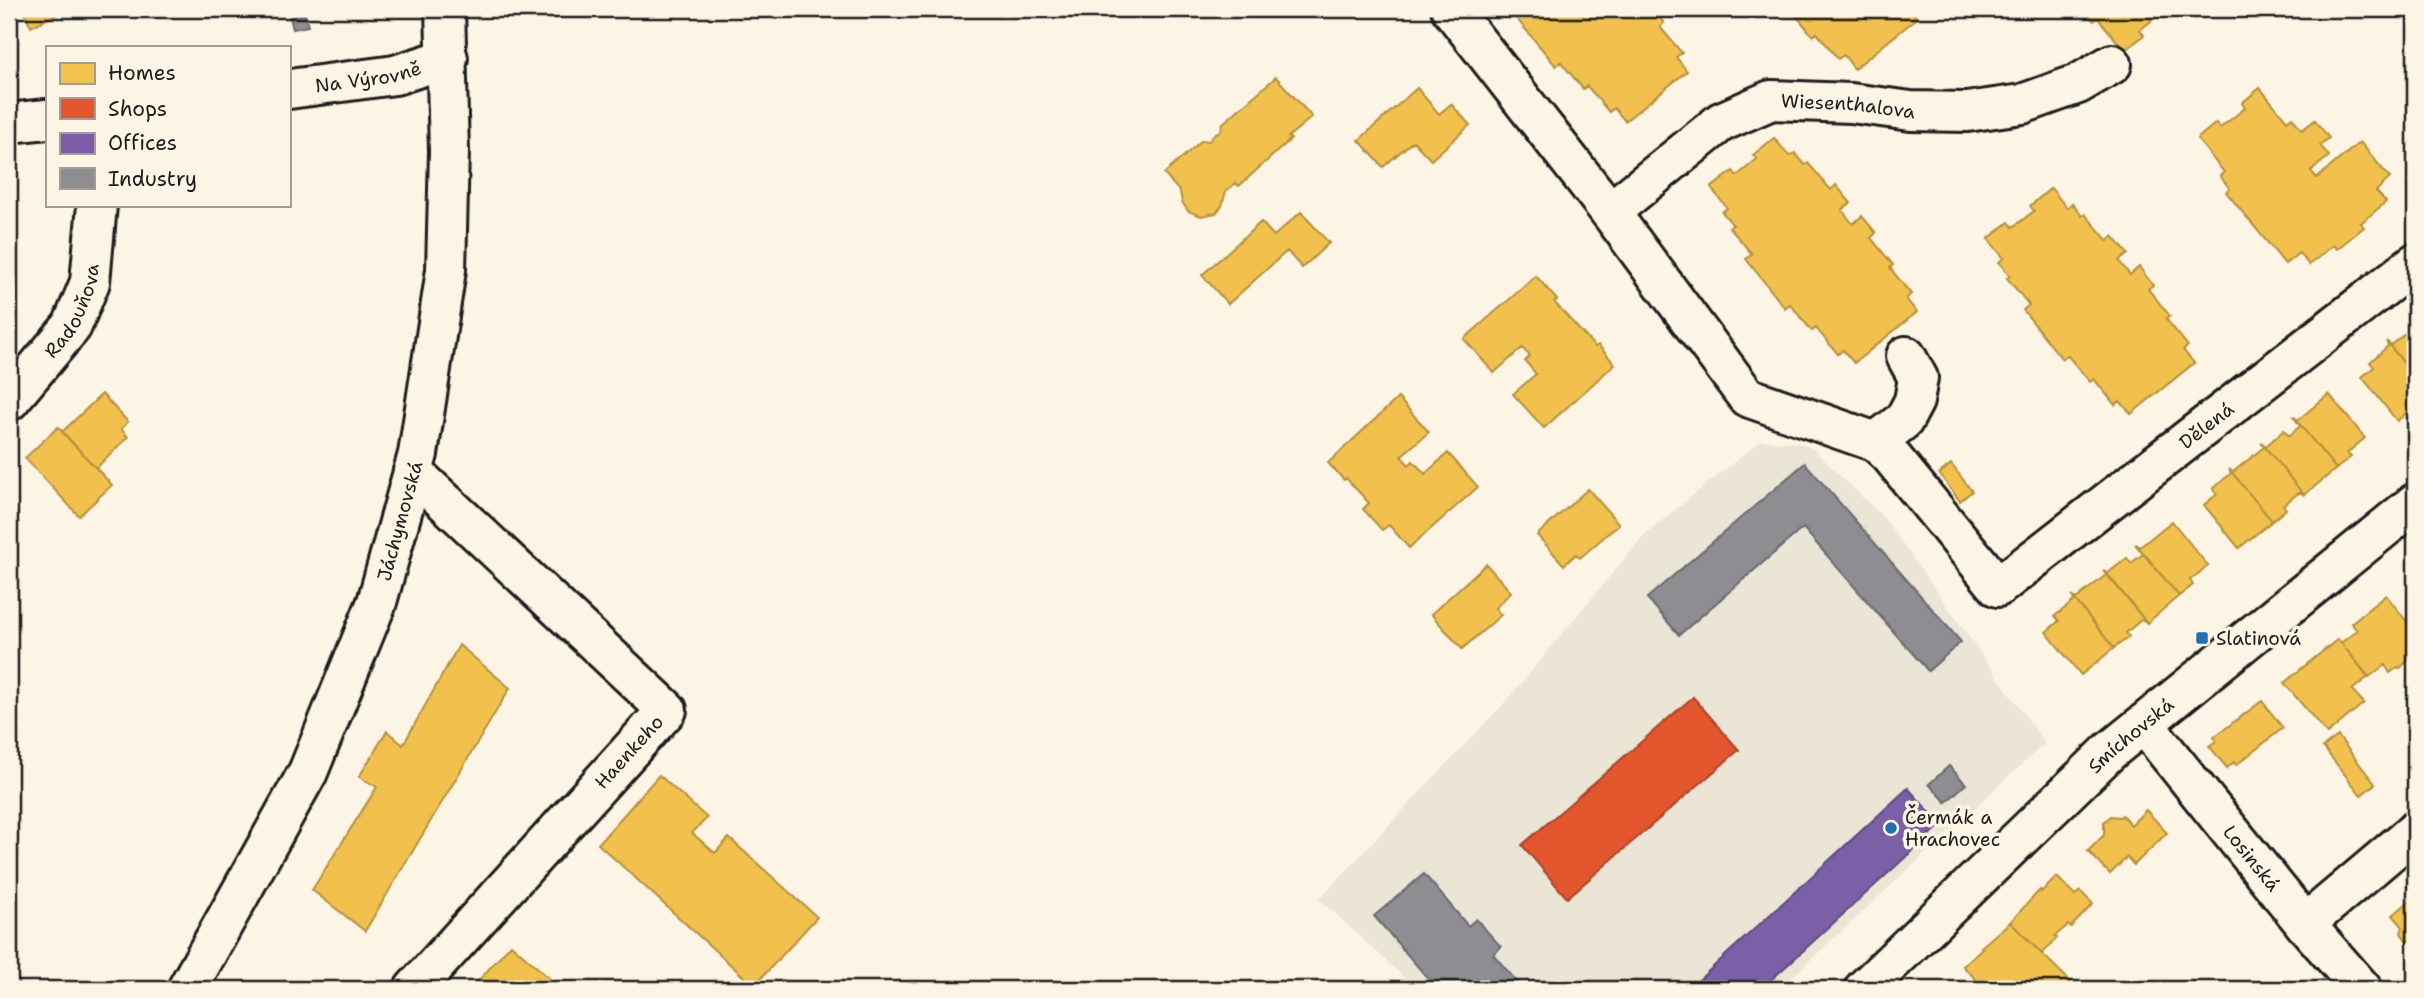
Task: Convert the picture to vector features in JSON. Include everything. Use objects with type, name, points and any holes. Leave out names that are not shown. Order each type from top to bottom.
[{"type":"street","name":"Jáchymovská","points":[[187,989],[308,772],[377,602],[418,454],[446,270],[449,151],[445,9]]},
{"type":"street","points":[[1451,9],[1610,212],[1747,397],[1876,442],[1904,420],[1914,401],[1918,378],[1906,356]]},
{"type":"street","name":"Na Výrovně","points":[[290,89],[395,75],[448,58]]},
{"type":"street","name":"Wiesenthalova","points":[[1610,212],[1721,122],[1771,100],[1851,103],[1911,111],[1967,112],[2022,104],[2078,84],[2112,64]]},
{"type":"street","points":[[9,123],[46,119]]},
{"type":"street","name":"Radouňova","points":[[9,401],[72,326],[90,282],[97,206]]},
{"type":"street","name":"Dělená","points":[[1876,442],[1890,455],[1998,587],[2415,263]]},
{"type":"street","name":"Haenkeho","points":[[413,472],[667,710],[414,989]]},
{"type":"street","name":"Smíchovská","points":[[1864,989],[2110,751],[2415,503]]},
{"type":"street","name":"Losinská","points":[[2144,724],[2305,924],[2362,989]]},
{"type":"street","points":[[2305,924],[2415,831]]},
{"type":"shaded area","points":[[1762,440],[1799,443],[1813,449],[1884,518],[2045,743],[1779,989],[1417,989],[1319,899],[1508,699],[1645,534]]},
{"type":"building: Homes","points":[[23,9],[67,9],[31,27]]},
{"type":"building: Homes","points":[[223,9],[244,9],[227,17]]},
{"type":"building: Homes","points":[[1519,9],[1652,9],[1664,23],[1660,27],[1682,53],[1676,57],[1687,71],[1625,121],[1614,108],[1609,112],[1587,86],[1583,89],[1561,62],[1556,66],[1516,18],[1522,13]]},
{"type":"building: Homes","points":[[1791,9],[1910,9],[1917,18],[1854,69],[1844,55],[1838,59],[1817,33],[1813,36]]},
{"type":"building: Homes","points":[[2083,9],[2177,9],[2169,15],[2165,10],[2140,30],[2144,35],[2125,51],[2098,18],[2094,21]]},
{"type":"building: Homes","points":[[1276,77],[1312,117],[1239,186],[1236,183],[1226,191],[1222,206],[1216,213],[1201,216],[1188,211],[1180,192],[1164,174],[1202,140],[1209,141],[1215,133],[1221,131],[1222,124]]},
{"type":"building: Homes","points":[[1417,88],[1439,114],[1451,104],[1470,125],[1431,160],[1413,141],[1383,167],[1359,140]]},
{"type":"building: Homes","points":[[2260,88],[2287,121],[2292,117],[2302,130],[2315,120],[2329,138],[2320,145],[2329,156],[2311,171],[2317,178],[2360,142],[2390,178],[2376,191],[2386,202],[2361,223],[2364,227],[2337,249],[2333,245],[2309,265],[2299,253],[2285,264],[2226,192],[2230,189],[2220,176],[2224,172],[2197,139],[2216,123],[2220,128],[2245,108],[2242,103]]},
{"type":"building: Homes","points":[[1774,138],[1789,156],[1795,153],[1805,165],[1808,163],[1831,190],[1836,185],[1851,203],[1842,210],[1853,224],[1862,216],[1876,233],[1871,238],[1893,265],[1890,268],[1911,294],[1906,299],[1917,312],[1854,363],[1843,350],[1838,354],[1816,328],[1812,331],[1790,304],[1785,308],[1746,259],[1752,254],[1729,227],[1733,225],[1722,212],[1727,208],[1711,188],[1733,171],[1737,176],[1757,159],[1753,155]]},
{"type":"building: Homes","points":[[2051,188],[2067,208],[2072,203],[2082,216],[2085,214],[2108,241],[2113,236],[2128,254],[2119,261],[2130,275],[2139,267],[2153,285],[2148,289],[2170,316],[2166,319],[2188,346],[2183,350],[2194,363],[2131,414],[2120,401],[2115,405],[2094,379],[2090,382],[2067,355],[2062,359],[2023,310],[2029,305],[2007,278],[2010,276],[1999,262],[2004,258],[1988,239],[2009,222],[2013,227],[2034,211],[2030,206]]},
{"type":"building: Homes","points":[[1301,212],[1329,243],[1302,268],[1287,251],[1228,304],[1202,275],[1261,222],[1274,236]]},
{"type":"building: Homes","points":[[1536,276],[1557,300],[1554,302],[1595,347],[1598,345],[1615,364],[1544,428],[1513,394],[1536,374],[1525,361],[1530,356],[1522,348],[1494,373],[1464,339]]},
{"type":"building: Homes","points":[[2415,325],[2415,377],[2386,341],[2391,345]]},
{"type":"building: Homes","points":[[2386,341],[2415,377],[2415,406],[2397,421],[2362,377],[2374,367],[2370,362],[2388,346]]},
{"type":"building: Homes","points":[[102,394],[128,422],[121,429],[128,437],[96,468],[62,432]]},
{"type":"building: Homes","points":[[2329,394],[2365,438],[2347,453],[2351,457],[2336,469],[2293,416],[2298,420]]},
{"type":"building: Homes","points":[[1398,398],[1429,432],[1401,456],[1409,465],[1413,461],[1425,474],[1448,453],[1478,487],[1409,548],[1389,525],[1382,530],[1363,509],[1369,503],[1328,463]]},
{"type":"building: Homes","points":[[2293,416],[2336,469],[2304,495],[2261,442],[2266,446],[2284,430],[2289,436],[2300,426]]},
{"type":"building: Homes","points":[[58,427],[112,485],[79,516],[25,458]]},
{"type":"building: Homes","points":[[2261,442],[2304,495],[2300,492],[2283,505],[2286,509],[2272,521],[2229,469],[2233,472],[2264,447]]},
{"type":"building: Homes","points":[[1951,464],[1972,491],[1960,501],[1939,474]]},
{"type":"building: Homes","points":[[2229,469],[2272,521],[2239,548],[2204,505],[2217,494],[2213,489],[2231,473]]},
{"type":"building: Homes","points":[[1588,489],[1619,524],[1580,558],[1576,554],[1564,565],[1537,535]]},
{"type":"building: Homes","points":[[2172,521],[2208,566],[2190,580],[2193,585],[2179,596],[2136,544],[2140,547]]},
{"type":"building: Homes","points":[[2135,544],[2179,596],[2147,623],[2104,570],[2108,573],[2127,558],[2131,563],[2143,554]]},
{"type":"building: Homes","points":[[1486,564],[1511,592],[1495,608],[1501,615],[1462,649],[1431,614]]},
{"type":"building: Homes","points":[[2103,570],[2147,623],[2142,619],[2126,633],[2129,637],[2114,648],[2072,596],[2076,599],[2106,575]]},
{"type":"building: Homes","points":[[2386,595],[2415,632],[2415,654],[2390,673],[2385,665],[2369,677],[2341,643],[2357,630],[2351,623]]},
{"type":"building: Homes","points":[[2072,596],[2114,648],[2081,675],[2046,632],[2059,621],[2055,616],[2074,601]]},
{"type":"building: Homes","points":[[2338,639],[2368,677],[2352,690],[2364,703],[2327,734],[2284,683]]},
{"type":"building: Homes","points":[[459,645],[510,688],[365,931],[312,890],[377,787],[359,777],[387,731],[403,745]]},
{"type":"building: Homes","points":[[2262,701],[2283,728],[2236,765],[2234,762],[2227,768],[2209,746],[2216,741],[2214,737]]},
{"type":"building: Homes","points":[[2338,736],[2375,784],[2361,795],[2323,747]]},
{"type":"building: Homes","points":[[659,775],[707,818],[692,833],[715,853],[729,838],[817,917],[754,986],[598,844]]},
{"type":"building: Homes","points":[[2146,810],[2167,833],[2134,865],[2127,857],[2110,874],[2088,851],[2104,835],[2104,822],[2111,816],[2122,815],[2131,825]]},
{"type":"building: Homes","points":[[2057,877],[2075,895],[2080,891],[2093,904],[2071,927],[2068,925],[2055,936],[2057,938],[2042,954],[2010,922],[2040,890],[2041,892]]},
{"type":"building: Homes","points":[[2415,881],[2415,896],[2407,887]]},
{"type":"building: Homes","points":[[2415,896],[2415,942],[2406,940],[2401,933],[2403,927],[2393,915]]},
{"type":"building: Homes","points":[[2010,922],[2074,985],[2070,989],[2038,989],[2033,984],[2024,989],[2014,978],[2008,985],[2011,989],[1985,989],[1963,966]]},
{"type":"building: Homes","points":[[511,944],[558,986],[555,989],[471,989]]},
{"type":"building: Shops","points":[[1693,697],[1739,750],[1567,898],[1522,845]]},
{"type":"building: Offices","points":[[1908,788],[1941,825],[1761,989],[1689,989]]},
{"type":"building: Industry","points":[[305,14],[308,26],[293,29],[290,17]]},
{"type":"building: Industry","points":[[1805,463],[1961,642],[1928,671],[1803,528],[1679,635],[1647,598]]},
{"type":"building: Industry","points":[[1949,766],[1966,784],[1946,802],[1929,784]]},
{"type":"building: Industry","points":[[1424,874],[1468,926],[1476,919],[1501,947],[1493,954],[1523,989],[1437,989],[1374,916]]},
{"type":"place","name":"Slatinová","points":[[2202,638]]},
{"type":"place","name":"Čermák a Hrachovec","points":[[1891,828]]}]
